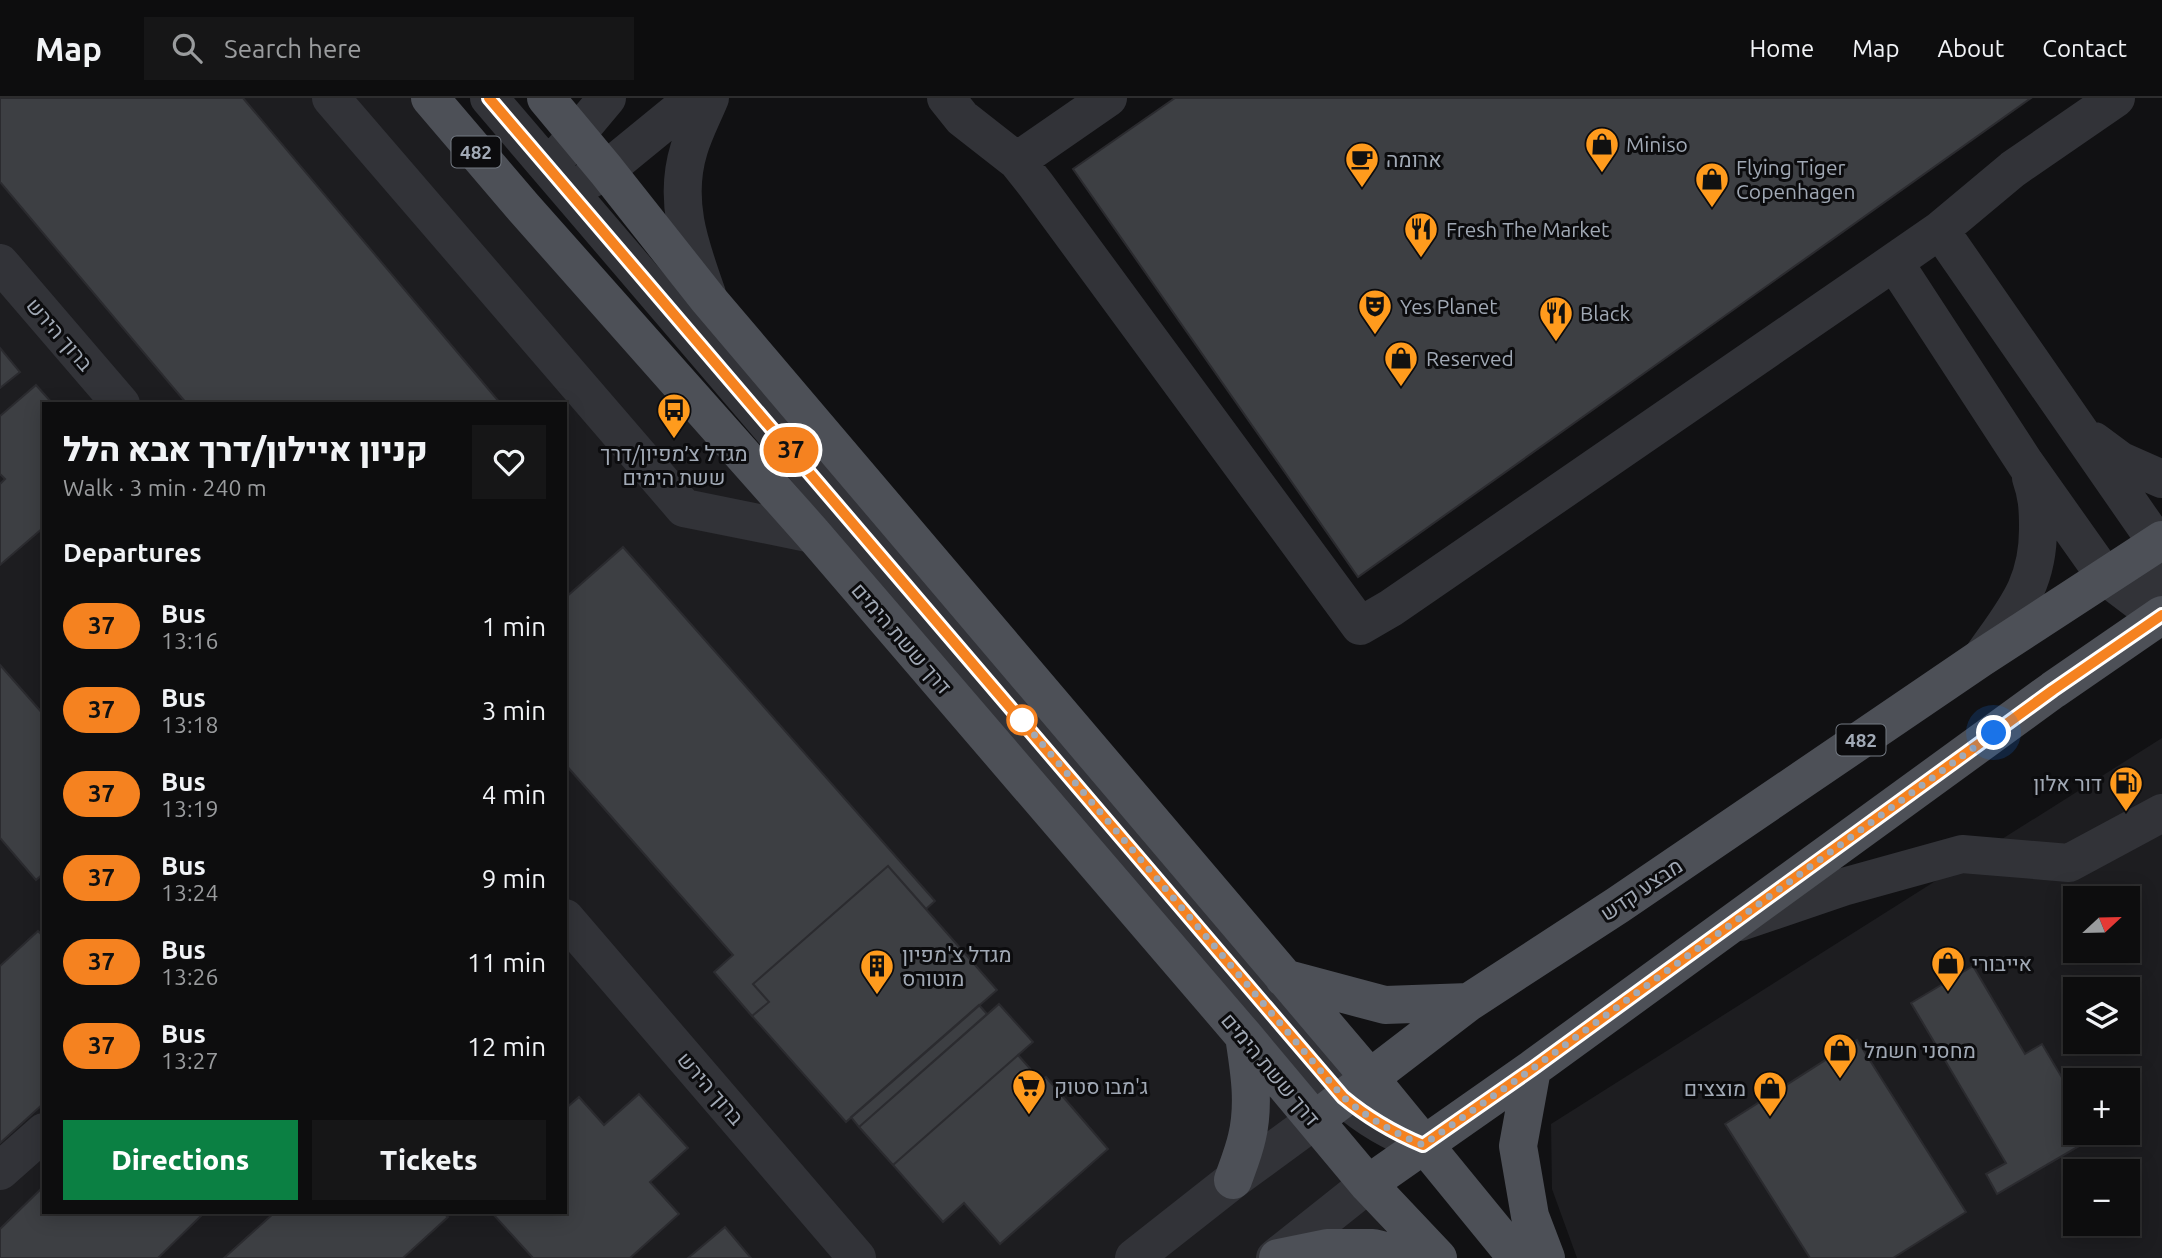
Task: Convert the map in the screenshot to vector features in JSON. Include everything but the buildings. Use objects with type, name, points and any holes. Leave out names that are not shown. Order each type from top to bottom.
[{"type":"main road","name":"דרך ששת הימים","points":[[430,98],[813,534],[1244,1036],[1342,1098]]},
{"type":"main road","name":"482","points":[[546,98],[606,170]]},
{"type":"main road","name":"דרך ששת הימים","points":[[606,170],[709,299],[1283,978],[1342,1098],[1368,1184],[1438,1258]]},
{"type":"main road","name":"מבצע קדש","points":[[1342,1098],[1469,1002],[1618,905],[1980,659],[2160,542]]},
{"type":"main road","points":[[1368,1184],[1532,1069],[2053,690],[2161,616]]},
{"type":"main road","points":[[1283,978],[1385,1005],[1469,1002]]},
{"type":"main road","points":[[1233,1180],[1251,1115],[1251,1079],[1244,1036]]},
{"type":"main road","points":[[1532,1069],[1518,1146],[1530,1216],[1546,1258]]},
{"type":"main road","points":[[1342,1098],[1423,1145],[1517,1258]]},
{"type":"main road","points":[[1276,1258],[1327,1248],[1373,1248],[1413,1258]]},
{"type":"street","points":[[331,98],[684,508],[813,534]]},
{"type":"street","name":"דרך ששת הימים","points":[[489,98],[1342,1098]]},
{"type":"street","points":[[560,179],[576,134],[607,98]]},
{"type":"street","points":[[523,207],[560,179],[606,170],[694,98]]},
{"type":"street","points":[[709,299],[686,233],[681,193],[689,149],[710,98]]},
{"type":"street","points":[[946,98],[962,118],[1017,161],[1360,626],[1402,601],[1940,230],[2013,169],[2116,98]]},
{"type":"street","points":[[1017,161],[1108,98]]},
{"type":"street","points":[[1940,230],[2075,426],[2160,542],[2161,616]]},
{"type":"street","points":[[1894,262],[2025,463],[2105,576],[2161,616]]},
{"type":"street","name":"ברוך הירש","points":[[0,263],[119,402]]},
{"type":"street","points":[[2075,426],[2121,461],[2162,479]]},
{"type":"street","points":[[1980,659],[2018,606],[2034,574],[2039,539],[2038,497],[2025,463]]},
{"type":"street","points":[[1728,926],[1843,887],[1962,854],[2069,863],[2162,813]]},
{"type":"street","name":"ברוך הירש","points":[[567,920],[857,1258]]},
{"type":"street","name":"מבצע קדש","points":[[1135,1258],[1342,1098]]},
{"type":"street","points":[[0,1171],[42,1134]]},
{"type":"street","points":[[1276,1258],[1368,1184]]},
{"type":"shaded area","points":[[0,98],[417,98],[1409,1258],[0,1258]]},
{"type":"shaded area","points":[[2162,738],[2162,1258],[1577,1258],[1552,1189],[1551,1124]]},
{"type":"bus line","name":"37","points":[[489,98],[1343,1097],[1368,1118],[1423,1145],[1532,1069],[2053,690],[2162,615]]},
{"type":"place","name":"Miniso","points":[[1602,174]]},
{"type":"place","name":"ארומה","points":[[1362,189]]},
{"type":"place","name":"Flying Tiger Copenhagen","points":[[1712,209]]},
{"type":"place","name":"Fresh The Market","points":[[1421,259]]},
{"type":"place","name":"Yes Planet","points":[[1375,336]]},
{"type":"place","name":"Black","points":[[1556,343]]},
{"type":"place","name":"Reserved","points":[[1401,388]]},
{"type":"place","name":"מגדל צ׳מפיון/דרך ששת הימים","points":[[674,440]]},
{"type":"place","name":"דור אלון","points":[[2126,813]]},
{"type":"place","name":"אייבורי","points":[[1948,993]]},
{"type":"place","name":"מגדל צ'מפיון מוטורס","points":[[877,996]]},
{"type":"place","name":"מחסני חשמל","points":[[1840,1080]]},
{"type":"place","name":"ג'מבו סטוק","points":[[1029,1116]]},
{"type":"place","name":"מוצצים","points":[[1770,1118]]},
{"type":"route","points":[[1022,720],[1020,718],[1343,1097],[1368,1118],[1423,1145],[1532,1069],[1994,733]]}]
